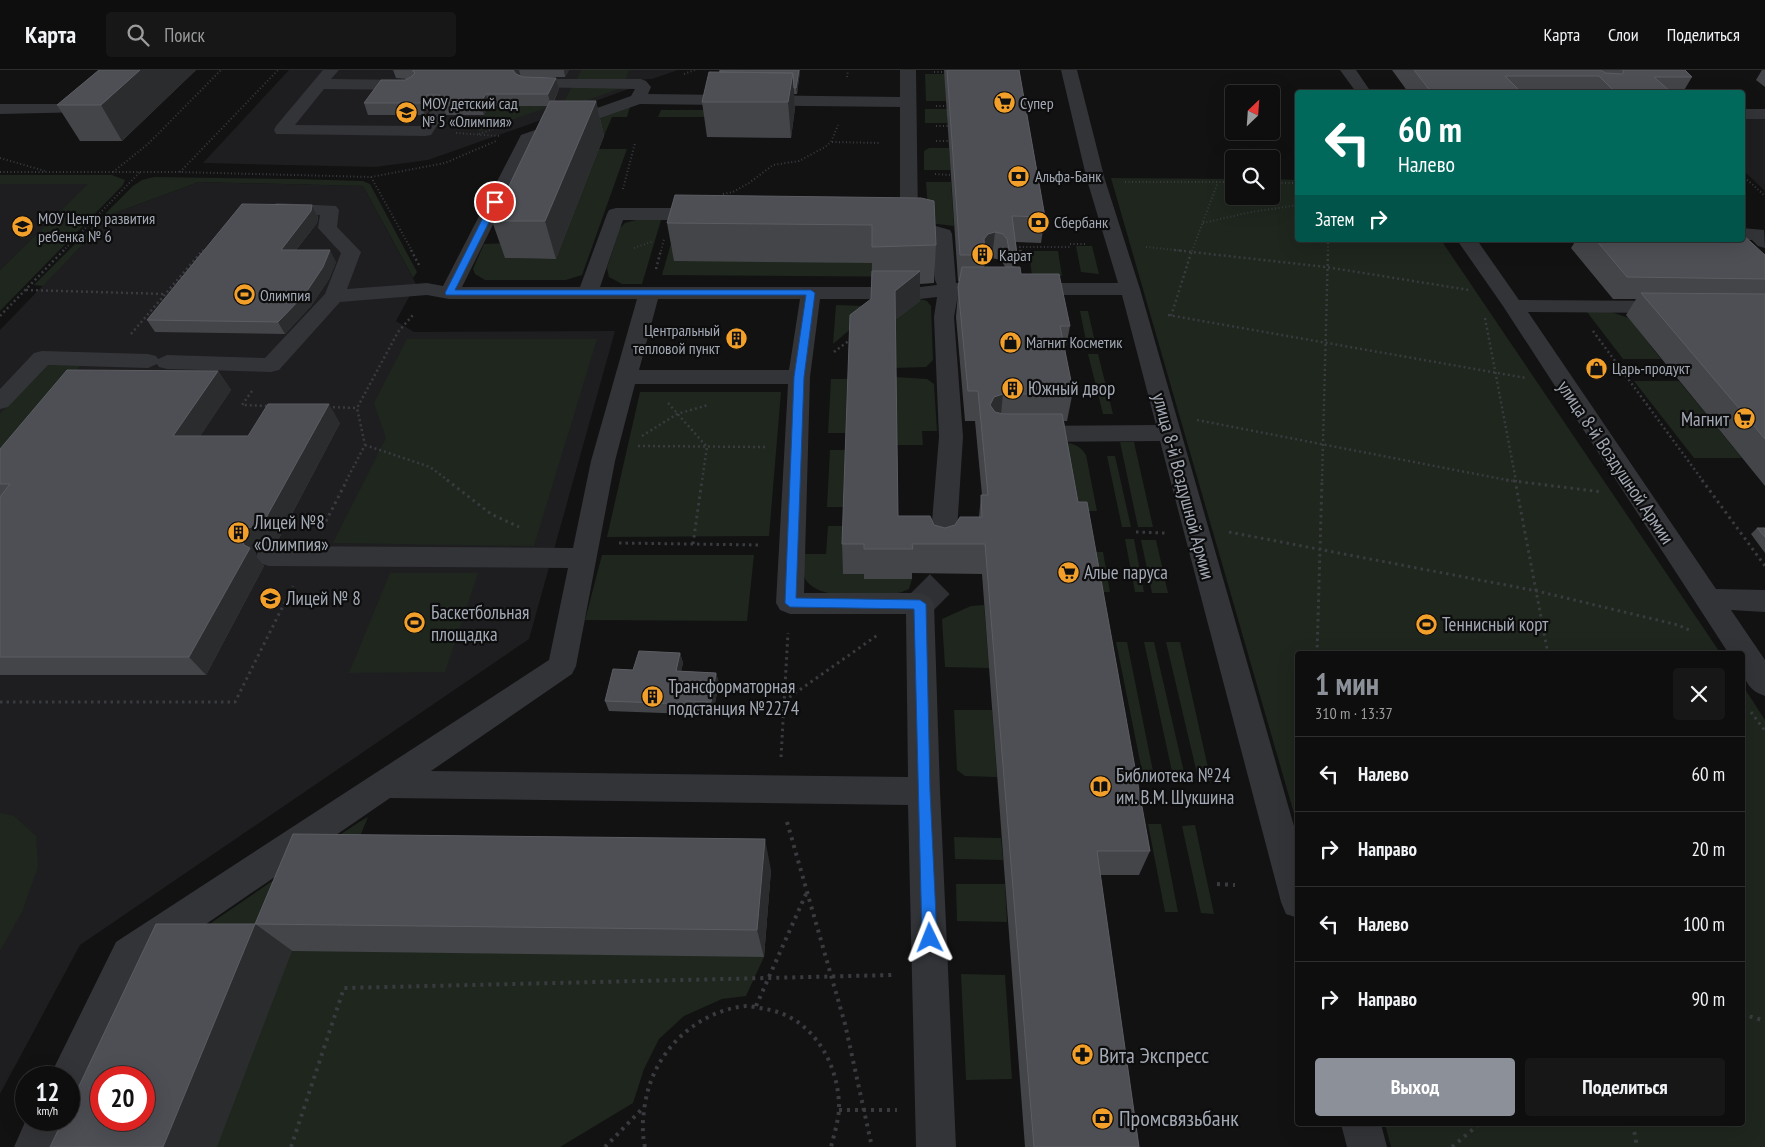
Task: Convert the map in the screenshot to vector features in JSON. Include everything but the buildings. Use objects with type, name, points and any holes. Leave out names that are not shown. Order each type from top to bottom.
[{"type":"street","points":[[0,109],[82,109],[126,70]]},
{"type":"street","points":[[331,70],[282,130],[425,131],[438,112]]},
{"type":"street","points":[[908,70],[910,224],[943,234],[945,280],[949,289],[944,317],[951,437],[943,546]]},
{"type":"street","name":"улица 8-й Воздушной Армии","points":[[1070,70],[1096,180],[1132,297],[1179,426],[1197,532],[1295,891]]},
{"type":"street","points":[[1348,70],[1363,90]]},
{"type":"street","points":[[526,82],[641,84],[643,87],[638,99]]},
{"type":"street","points":[[319,84],[409,85]]},
{"type":"street","points":[[449,293],[527,140],[638,99],[908,102]]},
{"type":"street","points":[[1745,114],[1765,114]]},
{"type":"street","points":[[0,402],[42,358],[271,365],[334,296],[351,252],[327,228],[330,210],[269,208]]},
{"type":"street","points":[[588,293],[616,214],[721,214]]},
{"type":"street","points":[[889,215],[909,215]]},
{"type":"street","points":[[1745,234],[1758,234],[1765,242]]},
{"type":"street","name":"улица 8-й Воздушной Армии","points":[[1468,242],[1514,306],[1565,386],[1743,651]]},
{"type":"street","points":[[334,296],[427,289],[449,293],[920,292],[949,289],[995,280],[1025,289],[1132,297]]},
{"type":"street","points":[[74,1066],[129,955],[562,666],[607,446],[636,377],[649,293]]},
{"type":"street","points":[[811,293],[799,377],[790,603],[920,604],[924,791],[936,1147]]},
{"type":"street","points":[[1514,306],[1689,308]]},
{"type":"street","points":[[636,377],[799,377]]},
{"type":"street","points":[[1009,434],[1179,426]]},
{"type":"street","points":[[269,556],[585,550]]},
{"type":"street","points":[[1709,599],[1765,601]]},
{"type":"street","name":"улица 8-й Воздушной Армии","points":[[1745,654],[1765,684]]},
{"type":"street","points":[[385,784],[924,791]]},
{"type":"street","points":[[1362,1126],[1367,1147]]},
{"type":"street","points":[[34,1147],[42,1131]]},
{"type":"path","points":[[112,172],[148,144],[221,70]]},
{"type":"path","points":[[179,172],[278,70]]},
{"type":"path","points":[[831,142],[844,101]]},
{"type":"path","points":[[0,172],[179,172],[371,177],[445,163],[505,137],[479,134]]},
{"type":"path","points":[[649,293],[671,214],[702,198],[733,192],[773,165],[799,161],[831,142],[909,143]]},
{"type":"path","points":[[616,214],[635,143]]},
{"type":"path","points":[[0,158],[50,172]]},
{"type":"path","points":[[0,316],[140,172]]},
{"type":"path","points":[[371,177],[426,277],[427,289]]},
{"type":"path","points":[[1745,178],[1765,196]]},
{"type":"path","points":[[1124,182],[1225,182]]},
{"type":"path","points":[[1171,316],[1202,223],[1218,182]]},
{"type":"path","points":[[1280,183],[1295,183]]},
{"type":"path","points":[[1202,223],[1251,212],[1295,205]]},
{"type":"path","points":[[1317,651],[1328,242]]},
{"type":"path","points":[[1117,244],[1326,267],[1471,290]]},
{"type":"path","points":[[1025,289],[1020,247],[1070,247]]},
{"type":"path","points":[[152,361],[159,339],[128,338],[204,249],[214,250]]},
{"type":"path","points":[[25,290],[165,294]]},
{"type":"path","points":[[1132,297],[1171,316],[1496,372],[1565,386]]},
{"type":"path","points":[[1574,306],[1765,566]]},
{"type":"path","points":[[1484,310],[1547,651]]},
{"type":"path","points":[[271,365],[242,405],[275,406]]},
{"type":"path","points":[[636,377],[707,447]]},
{"type":"path","points":[[321,407],[357,408]]},
{"type":"path","points":[[1179,426],[1214,422],[1515,482],[1640,497]]},
{"type":"path","points":[[365,445],[430,467],[491,514],[523,529]]},
{"type":"path","points":[[607,446],[796,447]]},
{"type":"path","points":[[692,544],[707,447]]},
{"type":"path","points":[[1136,532],[1235,532],[1537,590],[1678,625],[1696,633]]},
{"type":"path","points":[[585,550],[692,544],[793,545]]},
{"type":"path","points":[[790,603],[779,790],[866,1109],[872,1147]]},
{"type":"path","points":[[784,701],[920,604]]},
{"type":"path","points":[[1748,707],[1765,731]]},
{"type":"path","points":[[1217,884],[1235,885]]},
{"type":"path","points":[[756,1006],[807,893]]},
{"type":"path","points":[[292,1147],[344,988],[931,974]]},
{"type":"path","points":[[645,1147],[643,1109],[652,1074],[671,1044],[697,1022],[726,1009],[756,1006],[782,1012],[804,1025],[822,1044],[835,1070],[840,1099],[838,1130],[831,1147]]},
{"type":"path","points":[[1745,1015],[1765,1021]]},
{"type":"path","points":[[605,1147],[643,1109]]},
{"type":"path","points":[[839,1110],[866,1109]]},
{"type":"path","points":[[1452,1147],[1476,1126]]},
{"type":"path","points":[[1633,1126],[1637,1147]]},
{"type":"shaded area","name":"МОУ детский сад № 5 «Олимпия»","points":[[289,70],[678,70],[652,79],[635,80],[629,89],[428,160],[375,167],[203,163]]},
{"type":"shaded area","points":[[581,70],[629,70],[625,81],[576,81]]},
{"type":"shaded area","points":[[925,74],[945,74],[946,101],[926,101]]},
{"type":"shaded area","points":[[572,86],[627,86],[560,110]]},
{"type":"shaded area","points":[[489,106],[551,106],[478,132],[479,125]]},
{"type":"shaded area","points":[[630,107],[627,117],[612,117],[604,136],[560,136],[532,144]]},
{"type":"shaded area","points":[[925,109],[947,109],[947,123],[925,123]]},
{"type":"shaded area","points":[[661,110],[709,110],[707,117],[658,117]]},
{"type":"shaded area","points":[[1745,119],[1765,119],[1765,191],[1745,172]]},
{"type":"shaded area","points":[[929,148],[949,148],[951,170],[924,170],[924,151]]},
{"type":"shaded area","points":[[599,149],[627,149],[582,275],[566,280],[485,280],[475,274],[473,269],[484,244],[511,243],[505,258],[556,259]]},
{"type":"shaded area","points":[[0,175],[112,175],[125,180],[123,185],[0,311],[0,270],[88,184],[0,184]]},
{"type":"shaded area","points":[[154,177],[363,181],[370,184],[417,272],[413,278],[363,186],[199,182],[112,214],[43,286],[34,285],[133,186],[142,180]]},
{"type":"shaded area","points":[[1111,178],[1225,179],[1225,205],[1280,205],[1280,179],[1295,180],[1295,242],[1442,242],[1719,651],[1295,651],[1295,817]]},
{"type":"shaded area","name":"Лицей № 8","points":[[199,182],[363,186],[416,284],[396,321],[414,332],[615,331],[529,639],[80,945],[0,1094],[0,330],[112,214]]},
{"type":"shaded area","points":[[926,182],[951,182],[954,226],[929,223]]},
{"type":"shaded area","name":"МОУ Центр развития ребенка № 6","points":[[0,184],[89,184],[0,270]]},
{"type":"shaded area","points":[[636,220],[661,220],[642,284],[622,284],[609,277],[607,268],[620,228],[625,223]]},
{"type":"shaded area","points":[[674,233],[937,264],[937,274],[934,277],[662,275]]},
{"type":"shaded area","points":[[1076,246],[1092,246],[1099,274],[1081,272]]},
{"type":"shaded area","points":[[1029,251],[1058,251],[1062,276],[1032,276]]},
{"type":"shaded area","points":[[917,298],[927,301],[931,306],[933,360],[926,367],[895,368],[851,344]]},
{"type":"shaded area","points":[[836,305],[865,306],[865,317],[833,344]]},
{"type":"shaded area","points":[[1080,311],[1088,311],[1096,347],[1087,346]]},
{"type":"shaded area","points":[[1587,312],[1611,312],[1629,318],[1661,359],[1623,359]]},
{"type":"shaded area","points":[[407,339],[597,339],[534,546],[333,543],[386,438],[374,403]]},
{"type":"shaded area","points":[[1088,354],[1098,354],[1113,414],[1103,414]]},
{"type":"shaded area","points":[[45,365],[80,366],[0,458],[0,414]]},
{"type":"shaded area","points":[[895,377],[927,379],[934,384],[937,431],[922,431],[923,445],[896,445]]},
{"type":"shaded area","points":[[831,379],[850,379],[848,433],[828,433]]},
{"type":"shaded area","points":[[1634,381],[1679,381],[1742,458],[1694,458]]},
{"type":"shaded area","points":[[640,392],[781,392],[769,536],[607,537]]},
{"type":"shaded area","points":[[1063,442],[1082,449],[1086,455],[1097,511],[1068,511],[1034,443]]},
{"type":"shaded area","points":[[1120,442],[1134,442],[1153,527],[1138,527]]},
{"type":"shaded area","points":[[830,450],[847,450],[845,507],[827,507]]},
{"type":"shaded area","points":[[1107,456],[1115,456],[1131,527],[1122,527]]},
{"type":"shaded area","points":[[828,526],[845,526],[843,574],[864,574],[865,579],[912,579],[909,589],[888,595],[848,595],[828,593],[811,586],[805,579],[802,570],[803,554],[826,554]]},
{"type":"shaded area","points":[[1125,539],[1134,539],[1144,592],[1135,592]]},
{"type":"shaded area","points":[[1141,540],[1156,540],[1168,593],[1152,593]]},
{"type":"shaded area","points":[[1084,552],[1103,552],[1110,592],[1091,592]]},
{"type":"shaded area","points":[[602,555],[754,555],[747,621],[585,620]]},
{"type":"shaded area","name":"Баскетбольная площадка","points":[[390,573],[478,573],[445,672],[349,673]]},
{"type":"shaded area","points":[[984,605],[989,668],[945,667],[942,619],[971,606]]},
{"type":"shaded area","points":[[1116,642],[1127,642],[1155,781],[1144,781]]},
{"type":"shaded area","points":[[1144,642],[1154,642],[1186,781],[1174,781]]},
{"type":"shaded area","points":[[1166,642],[1180,642],[1211,781],[1199,782]]},
{"type":"shaded area","points":[[1745,689],[1765,720],[1765,1147],[1391,1147],[1386,1126],[1745,1126]]},
{"type":"shaded area","points":[[954,710],[992,710],[997,777],[965,776],[957,770]]},
{"type":"shaded area","points":[[0,813],[14,816],[36,836],[38,867],[22,912],[0,951]]},
{"type":"shaded area","points":[[368,817],[348,865],[764,957],[746,996],[722,999],[684,1016],[659,1039],[644,1069],[633,1103],[560,1147],[217,1147],[164,955]]},
{"type":"shaded area","points":[[1148,824],[1161,824],[1178,912],[1165,912]]},
{"type":"shaded area","points":[[1195,825],[1214,914],[1201,913],[1182,826]]},
{"type":"shaded area","points":[[954,837],[1001,838],[1003,860],[955,859]]},
{"type":"shaded area","points":[[956,884],[1005,884],[1007,922],[957,921]]},
{"type":"shaded area","points":[[961,974],[1005,975],[1012,1079],[966,1080]]},
{"type":"tunnel","points":[[920,604],[945,579],[943,546]]},
{"type":"place","name":"Супер","points":[[1004,103]]},
{"type":"place","name":"МОУ детский сад № 5 «Олимпия»","points":[[406,112]]},
{"type":"place","name":"Альфа-Банк","points":[[1019,176]]},
{"type":"place","name":"Сбербанк","points":[[1038,222]]},
{"type":"place","name":"МОУ Центр развития ребенка № 6","points":[[22,227]]},
{"type":"place","name":"Карат","points":[[983,255]]},
{"type":"place","name":"Олимпия","points":[[244,295]]},
{"type":"place","name":"Центральный тепловой пункт","points":[[736,339]]},
{"type":"place","name":"Магнит Косметик","points":[[1010,342]]},
{"type":"place","name":"Царь-продукт","points":[[1596,368]]},
{"type":"place","name":"Южный двор","points":[[1012,388]]},
{"type":"place","name":"Магнит","points":[[1745,419]]},
{"type":"place","name":"Лицей №8 «Олимпия»","points":[[238,533]]},
{"type":"place","name":"Алые паруса","points":[[1068,572]]},
{"type":"place","name":"Лицей № 8","points":[[270,598]]},
{"type":"place","name":"Баскетбольная площадка","points":[[415,623]]},
{"type":"place","name":"Теннисный корт","points":[[1426,624]]},
{"type":"place","name":"Трансформаторная подстанция №2274","points":[[652,697]]},
{"type":"place","name":"Библиотека №24 им. В.М. Шукшина","points":[[1100,786]]},
{"type":"place","name":"Вита Экспресс","points":[[1083,1055]]},
{"type":"place","name":"Промсвязьбанк","points":[[1103,1118]]},
{"type":"route","points":[[495,202],[449,293],[811,293],[799,377],[790,603],[920,604],[924,791],[930,938]]}]
